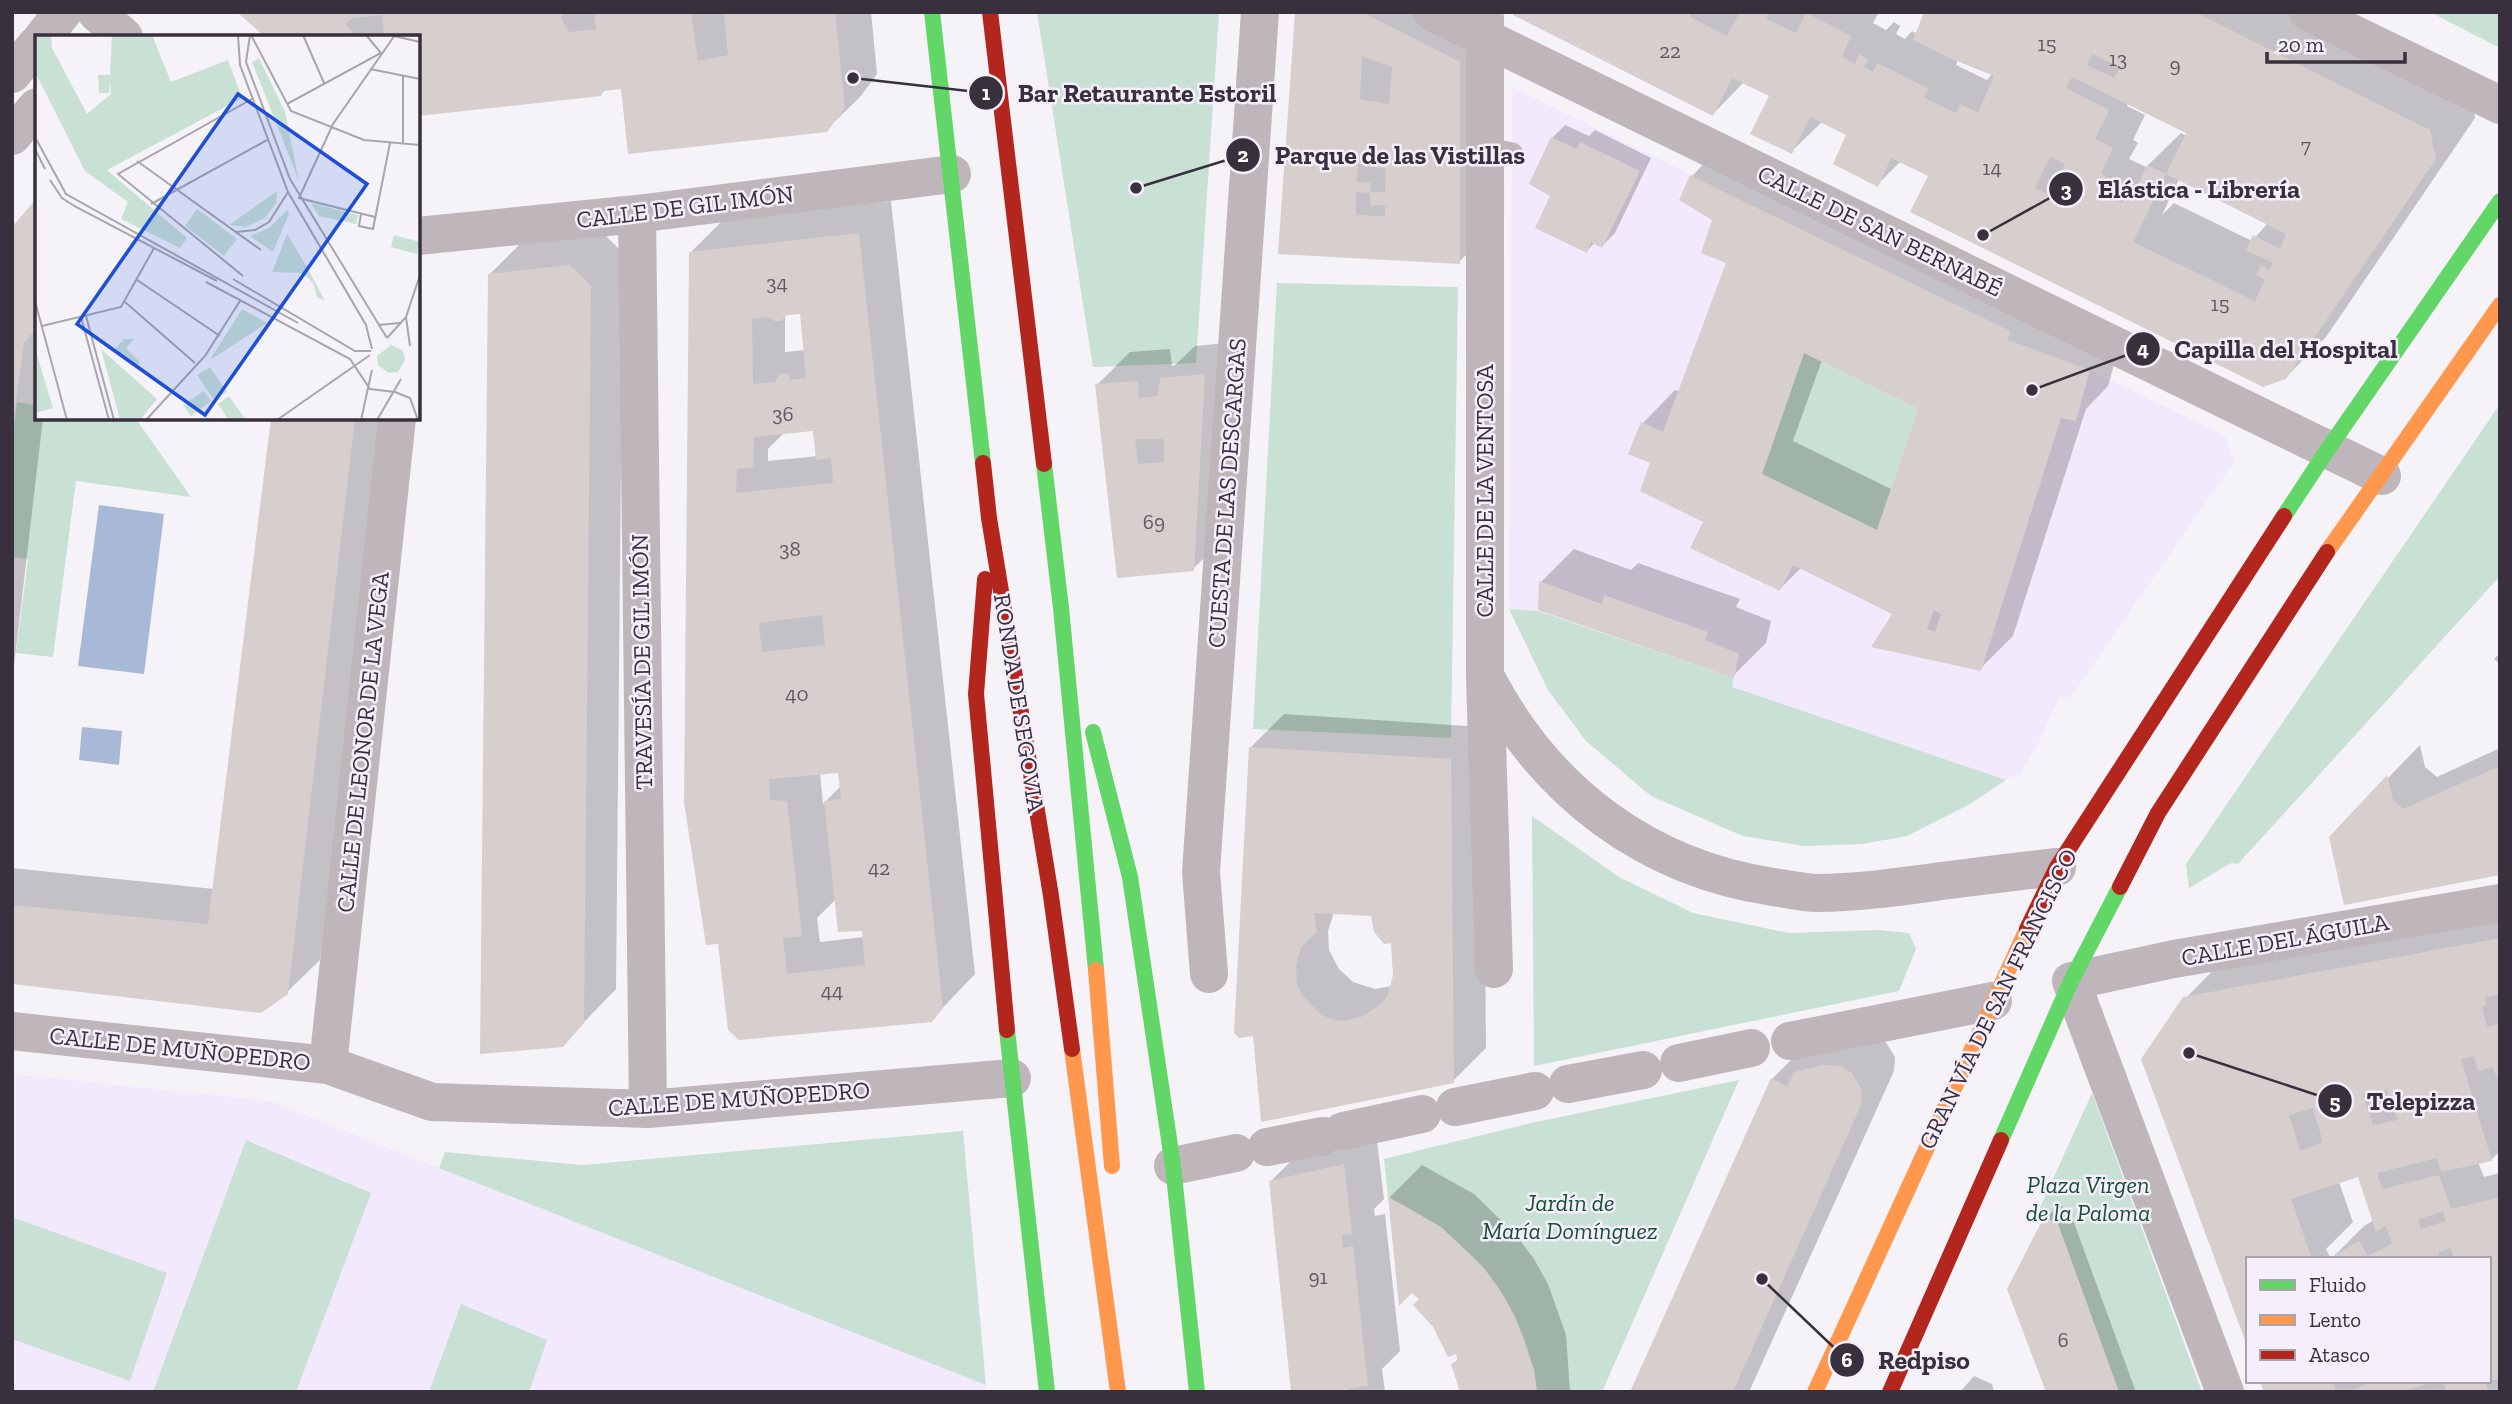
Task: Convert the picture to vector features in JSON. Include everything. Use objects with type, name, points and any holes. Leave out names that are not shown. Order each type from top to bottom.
[{"type":"main road","name":"RONDA DE SEGOVIA","points":[[932,12],[989,518],[1051,896],[1118,1392]]},
{"type":"main road","name":"RONDA DE SEGOVIA","points":[[990,12],[1061,608],[1089,889],[1113,1188]]},
{"type":"main road","name":"GRAN VÍA DE SAN FRANCISCO","points":[[1815,1392],[2057,867],[2328,449],[2500,201]]},
{"type":"main road","points":[[1890,1392],[2071,981],[2158,813],[2324,557],[2500,305]]},
{"type":"main road","points":[[989,518],[976,694],[1012,1078],[1047,1392]]},
{"type":"main road","points":[[1061,608],[1130,877],[1173,1166],[1197,1392]]},
{"type":"main road","points":[[1123,1310],[1130,1392]]},
{"type":"street","points":[[45,35],[63,12]]},
{"type":"street","name":"CUESTA DE LAS DESCARGAS","points":[[1209,974],[1201,872],[1260,12]]},
{"type":"street","name":"CALLE DE SAN BERNABÉ","points":[[1432,12],[1485,26],[2328,449]]},
{"type":"street","points":[[2308,12],[2500,106]]},
{"type":"street","name":"CALLE DE LA VENTOSA","points":[[1485,26],[1475,100],[1498,151],[1485,676],[1494,970]]},
{"type":"street","points":[[12,74],[35,46]]},
{"type":"street","points":[[12,136],[35,109]]},
{"type":"street","name":"CALLE DE GIL IMÓN","points":[[420,236],[637,214],[952,174]]},
{"type":"street","name":"TRAVESÍA DE GIL IMÓN","points":[[637,214],[648,1109]]},
{"type":"street","name":"CALLE DE LEONOR DE LA VEGA","points":[[328,1065],[397,420]]},
{"type":"street","points":[[2328,449],[2382,476]]},
{"type":"street","points":[[1485,676],[1502,708],[1531,750],[1560,782],[1608,821],[1668,858],[1736,882],[1811,893],[1863,892],[2057,867]]},
{"type":"street","name":"CALLE DEL ÁGUILA","points":[[2071,981],[2174,959],[2500,903]]},
{"type":"street","points":[[2071,981],[2225,1392]]},
{"type":"street","points":[[1790,1041],[1993,1001]]},
{"type":"street","name":"CALLE DE MUÑOPEDRO","points":[[12,1031],[328,1065],[432,1102],[648,1109],[1012,1078]]},
{"type":"street","points":[[1173,1166],[1751,1048]]},
{"type":"shaded area","points":[[1512,87],[2010,331],[2008,340],[2090,370],[2225,436],[2234,462],[2068,701],[2060,695],[2039,742],[2020,775],[2005,780],[1970,804],[1907,836],[1862,844],[1804,846],[1743,836],[1651,796],[1586,741],[1548,690],[1509,609]]},
{"type":"shaded area","points":[[12,1074],[270,1101],[986,1385],[987,1392],[12,1392]]},
{"type":"green space","points":[[1037,12],[1219,12],[1196,363],[1093,367]]},
{"type":"green space","points":[[2430,12],[2500,12],[2500,48]]},
{"type":"green space","points":[[1277,283],[1458,287],[1451,738],[1253,729]]},
{"type":"green space","points":[[1804,353],[1918,409],[1877,530],[1762,474]]},
{"type":"green space","points":[[17,402],[35,405],[35,420],[137,420],[191,497],[76,481],[53,657],[16,653],[28,559],[12,557],[12,442]]},
{"type":"green space","points":[[2500,404],[2500,576],[2238,864],[2231,863],[2189,888],[2186,864]]},
{"type":"green space","points":[[1509,609],[1538,611],[1734,678],[1732,687],[2006,780],[1970,804],[1907,836],[1862,844],[1804,846],[1743,836],[1651,796],[1586,741],[1548,690]]},
{"type":"green space","points":[[1532,816],[1619,877],[1693,913],[1789,933],[1878,930],[1909,933],[1916,949],[1899,991],[1534,1066]]},
{"type":"green space","name":"Jardín de María Domínguez","points":[[1739,1080],[1602,1392],[1537,1392],[1520,1328],[1506,1300],[1489,1275],[1468,1252],[1418,1213],[1388,1197],[1384,1159],[1531,1123]]},
{"type":"green space","name":"Plaza Virgen de la Paloma","points":[[2092,1093],[2202,1392],[2119,1392],[2058,1224],[2037,1214]]},
{"type":"green space","points":[[963,1131],[986,1385],[439,1168],[445,1152],[582,1165]]},
{"type":"green space","points":[[246,1140],[371,1193],[296,1392],[153,1392]]},
{"type":"green space","points":[[12,1217],[167,1273],[130,1381],[12,1339]]},
{"type":"green space","points":[[461,1304],[547,1340],[529,1392],[429,1392]]},
{"type":"water","points":[[99,505],[164,514],[144,674],[78,666]]},
{"type":"water","points":[[82,727],[122,731],[119,765],[79,760]]},
{"type":"building","points":[[237,12],[563,12],[561,19],[569,32],[596,29],[594,12],[691,12],[698,61],[728,55],[724,12],[835,12],[845,108],[827,132],[628,154],[621,89],[603,91],[601,96],[420,116],[420,35],[384,35],[382,15],[353,18],[345,24],[352,31],[349,35],[263,35]]},
{"type":"building","points":[[1295,12],[1362,12],[1460,62],[1460,264],[1278,254]],"holes":[[[1362,56],[1392,67],[1389,104],[1360,99]],[[1358,164],[1386,169],[1385,192],[1370,192],[1371,183],[1357,182]],[[1356,192],[1370,193],[1370,206],[1385,205],[1385,216],[1356,215]]]},
{"type":"building","points":[[1514,12],[1692,12],[1690,17],[1727,36],[1740,12],[1769,12],[1766,19],[1796,33],[1806,13],[1851,36],[1842,57],[1855,64],[1859,54],[1868,59],[1864,67],[1873,72],[1878,63],[1929,89],[1924,98],[1956,113],[1960,104],[1978,113],[1994,76],[1913,40],[1924,12],[2195,12],[2430,130],[2436,159],[2286,379],[2263,387],[1910,212],[1928,176],[1891,158],[1878,187],[1833,164],[1846,135],[1810,117],[1792,154],[1750,134],[1769,96],[1732,78],[1713,116],[1513,15]],"holes":[[[2092,54],[2120,67],[2114,78],[2087,65]],[[2072,77],[2186,133],[2166,174],[2147,165],[2135,191],[2129,188],[2122,203],[2098,192],[2106,176],[2101,173],[2113,148],[2095,139],[2109,110],[2066,88]],[[2050,157],[2065,164],[2050,195],[2035,188]],[[2166,174],[2286,234],[2280,249],[2253,235],[2246,250],[2273,263],[2269,270],[2261,265],[2256,275],[2265,280],[2255,301],[2133,242]]]},
{"type":"building","points":[[1551,137],[1577,149],[1580,142],[1640,171],[1602,248],[1591,242],[1587,253],[1535,228],[1550,196],[1529,184]]},
{"type":"building","points":[[1690,175],[2010,331],[2008,340],[2090,370],[2076,421],[2061,418],[1981,671],[1871,647],[1892,614],[1793,565],[1780,591],[1690,548],[1703,522],[1640,491],[1650,463],[1628,454],[1641,422],[1663,432],[1726,263],[1701,253],[1712,220],[1679,200]],"holes":[[[1804,353],[1918,409],[1877,530],[1762,474]],[[1934,610],[1941,614],[1935,632],[1927,629]]]},
{"type":"building","points":[[35,200],[35,329],[24,343],[12,427],[12,227]]},
{"type":"building","points":[[859,233],[943,1008],[932,1022],[739,1040],[728,1030],[718,944],[706,945],[684,802],[689,252]],"holes":[[[800,314],[806,378],[791,380],[788,374],[784,373],[779,375],[775,382],[753,384],[752,319],[767,317],[781,321],[787,315]],[[813,431],[816,460],[831,458],[833,483],[736,493],[737,469],[753,467],[754,437]],[[822,615],[825,645],[762,652],[759,623]],[[838,773],[841,799],[824,801],[838,932],[862,931],[865,965],[787,974],[783,938],[802,936],[787,801],[770,800],[769,779]]]},
{"type":"building","points":[[570,265],[591,286],[584,1023],[563,1047],[480,1054],[488,274]]},
{"type":"building","points":[[1205,374],[1194,571],[1117,578],[1095,384],[1138,381],[1139,398],[1158,396],[1160,378]],"holes":[[[1135,439],[1164,439],[1164,462],[1138,464]]]},
{"type":"building","points":[[271,420],[355,420],[288,994],[261,1013],[12,984],[12,905],[208,924]]},
{"type":"building","points":[[1539,581],[1602,604],[1604,595],[1708,632],[1705,640],[1739,654],[1734,678],[1538,610]]},
{"type":"building","points":[[1249,747],[1451,759],[1454,1083],[1261,1122],[1253,1036],[1239,1038],[1234,1033]],"holes":[[[1314,913],[1371,916],[1374,932],[1384,944],[1391,943],[1393,975],[1388,995],[1381,1004],[1361,1017],[1341,1021],[1331,1019],[1320,1014],[1301,993],[1297,984],[1296,965],[1301,947],[1317,932]]]},
{"type":"building","points":[[2500,766],[2500,875],[2344,905],[2329,837],[2387,775],[2393,800],[2403,809]]},
{"type":"building","points":[[2500,938],[2500,994],[2485,997],[2486,1006],[2482,1007],[2487,1027],[2500,1024],[2500,1087],[2493,1067],[2478,1071],[2474,1056],[2461,1059],[2492,1161],[2441,1172],[2437,1158],[2377,1173],[2382,1189],[2439,1175],[2451,1209],[2500,1197],[2500,1378],[2491,1381],[2491,1257],[2453,1257],[2450,1248],[2438,1252],[2439,1257],[2331,1257],[2359,1241],[2368,1256],[2392,1244],[2386,1226],[2376,1232],[2358,1177],[2291,1199],[2311,1257],[2246,1257],[2246,1343],[2141,1059],[2183,997]],"holes":[[[2387,1090],[2398,1120],[2373,1125],[2362,1093]],[[2313,1108],[2323,1142],[2300,1151],[2289,1115]],[[2443,1212],[2446,1221],[2421,1229],[2418,1219]]]},
{"type":"building","points":[[1823,1065],[1840,1066],[1852,1073],[1862,1091],[1861,1105],[1733,1392],[1630,1392],[1771,1078],[1787,1087],[1794,1072]]},
{"type":"building","points":[[1344,1164],[1352,1234],[1342,1235],[1343,1248],[1353,1246],[1368,1386],[1348,1389],[1349,1392],[1291,1392],[1269,1181]]},
{"type":"building","points":[[1388,1197],[1441,1227],[1484,1268],[1515,1317],[1534,1369],[1537,1392],[1460,1392],[1451,1364],[1458,1361],[1456,1354],[1448,1357],[1433,1327],[1413,1305],[1419,1299],[1412,1293],[1399,1306]]},
{"type":"building","points":[[2044,1217],[2058,1224],[2119,1392],[2046,1392],[2007,1289]]},
{"type":"building","points":[[2261,1383],[2334,1383],[2336,1392],[2264,1392]]},
{"type":"building","points":[[2369,1383],[2428,1383],[2403,1392],[2348,1392]]},
{"type":"building","points":[[2444,1383],[2486,1383],[2489,1392],[2447,1392]]},
{"type":"traffic: fast","points":[[932,12],[983,463]]},
{"type":"traffic: fast","points":[[2284,516],[2500,201]]},
{"type":"traffic: fast","points":[[1044,464],[1061,608],[1096,970]]},
{"type":"traffic: fast","points":[[1093,732],[1130,877],[1173,1166],[1197,1392]]},
{"type":"traffic: fast","points":[[2001,1140],[2071,981],[2120,887]]},
{"type":"traffic: fast","points":[[1007,1030],[1047,1392]]},
{"type":"traffic: slow","points":[[2327,552],[2500,305]]},
{"type":"traffic: slow","points":[[1815,1392],[2027,929]]},
{"type":"traffic: slow","points":[[1096,970],[1112,1166]]},
{"type":"traffic: slow","points":[[1072,1049],[1118,1392]]},
{"type":"traffic: jam","points":[[990,12],[1044,464]]},
{"type":"traffic: jam","points":[[983,463],[989,518],[1051,896],[1072,1049]]},
{"type":"traffic: jam","points":[[2027,929],[2057,867],[2284,516]]},
{"type":"traffic: jam","points":[[2120,887],[2158,813],[2327,552]]},
{"type":"traffic: jam","points":[[985,579],[976,694],[1007,1030]]},
{"type":"traffic: jam","points":[[1890,1392],[2001,1140]]},
{"type":"place","name":"Bar Retaurante Estoril","points":[[853,78]]},
{"type":"place","name":"Parque de las Vistillas","points":[[1136,188]]},
{"type":"place","name":"Elástica - Librería","points":[[1983,235]]},
{"type":"place","name":"Capilla del Hospital","points":[[2032,390]]},
{"type":"place","name":"Telepizza","points":[[2189,1053]]},
{"type":"place","name":"Redpiso","points":[[1762,1279]]}]
